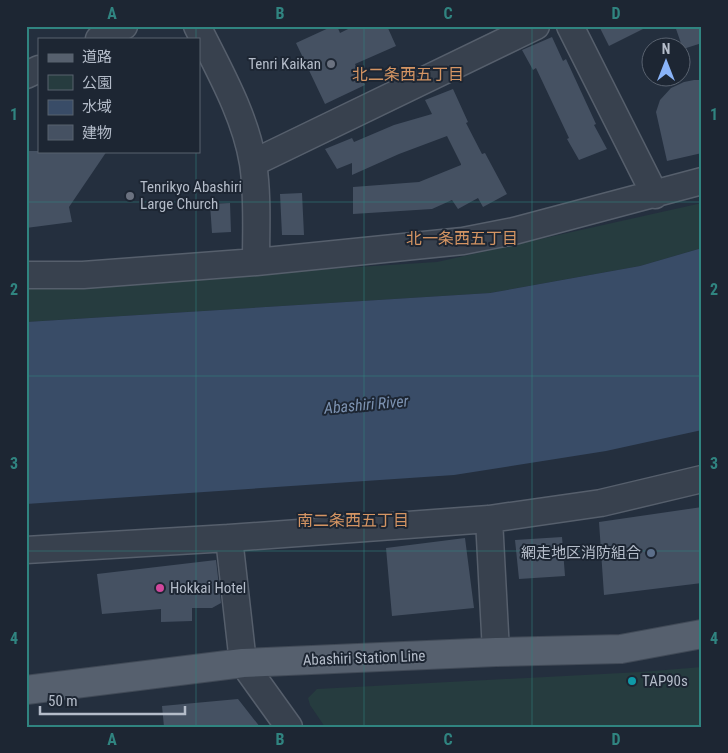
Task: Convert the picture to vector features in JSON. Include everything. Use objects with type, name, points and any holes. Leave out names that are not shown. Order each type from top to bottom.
[{"type":"main road","name":"Abashiri Station Line","points":[[26,690],[243,663],[496,652],[621,649],[702,634]]},
{"type":"street","points":[[101,38],[124,26]]},
{"type":"street","points":[[197,26],[234,104],[248,140],[256,185],[256,262]]},
{"type":"street","points":[[253,163],[536,26]]},
{"type":"street","points":[[570,26],[655,195]]},
{"type":"street","points":[[26,75],[38,69]]},
{"type":"street","points":[[26,276],[83,275],[256,262],[463,241],[514,231],[702,182]]},
{"type":"street","points":[[26,550],[229,538],[489,519],[601,503],[702,479]]},
{"type":"street","points":[[489,519],[496,652]]},
{"type":"street","points":[[229,538],[243,663],[289,727]]},
{"type":"green space","points":[[702,203],[702,248],[640,266],[490,293],[26,322],[26,288],[437,262]]},
{"type":"green space","points":[[702,667],[702,727],[325,727],[310,705],[308,698],[317,689],[641,672]]},
{"type":"water","name":"Abashiri River","points":[[702,248],[702,430],[606,451],[454,475],[26,504],[26,322],[490,293],[640,266]]},
{"type":"building","name":"Tenri Kaikan","points":[[333,26],[337,26],[340,33],[354,26],[387,26],[396,46],[355,64],[365,85],[325,104],[296,43]]},
{"type":"building","points":[[599,26],[649,26],[609,46]]},
{"type":"building","points":[[675,26],[702,26],[702,43],[690,47],[690,38],[679,38]]},
{"type":"building","points":[[552,37],[563,61],[566,59],[596,124],[594,125],[607,149],[579,160],[567,139],[569,138],[536,68],[533,70],[522,50]]},
{"type":"building","points":[[702,80],[702,153],[667,161],[656,112],[660,100],[671,88],[690,88],[690,81]]},
{"type":"building","points":[[453,89],[468,122],[466,123],[482,154],[485,153],[507,194],[483,207],[478,198],[458,209],[452,200],[432,209],[353,214],[353,187],[419,182],[461,164],[447,136],[399,154],[352,175],[352,163],[337,169],[325,149],[352,138],[354,142],[394,125],[432,114],[425,100]]},
{"type":"building","points":[[26,151],[106,152],[69,207],[72,222],[26,228]]},
{"type":"building","points":[[302,193],[304,235],[282,235],[280,194]]},
{"type":"building","points":[[230,203],[231,232],[212,233],[210,204]]},
{"type":"building","name":"網走地区消防組合","points":[[702,507],[702,583],[604,595],[599,522]]},
{"type":"building","points":[[562,537],[565,576],[519,579],[515,540]]},
{"type":"building","points":[[465,538],[474,608],[392,616],[386,548]]},
{"type":"building","name":"Hokkai Hotel","points":[[216,560],[221,603],[212,608],[192,608],[192,621],[161,622],[161,609],[102,614],[97,574]]},
{"type":"building","points":[[238,699],[260,727],[164,727],[162,706]]},
{"type":"place","name":"Tenri Kaikan","points":[[331,64]]},
{"type":"place","name":"Tenrikyo Abashiri Large Church","points":[[130,196]]},
{"type":"place","name":"網走地区消防組合","points":[[651,553]]},
{"type":"place","name":"Hokkai Hotel","points":[[160,588]]},
{"type":"place","name":"TAP90s","points":[[632,681]]},
{"type":"district","name":"北二条西五丁目","points":[[408,74]]},
{"type":"district","name":"北一条西五丁目","points":[[462,238]]},
{"type":"district","name":"南二条西五丁目","points":[[353,520]]}]
